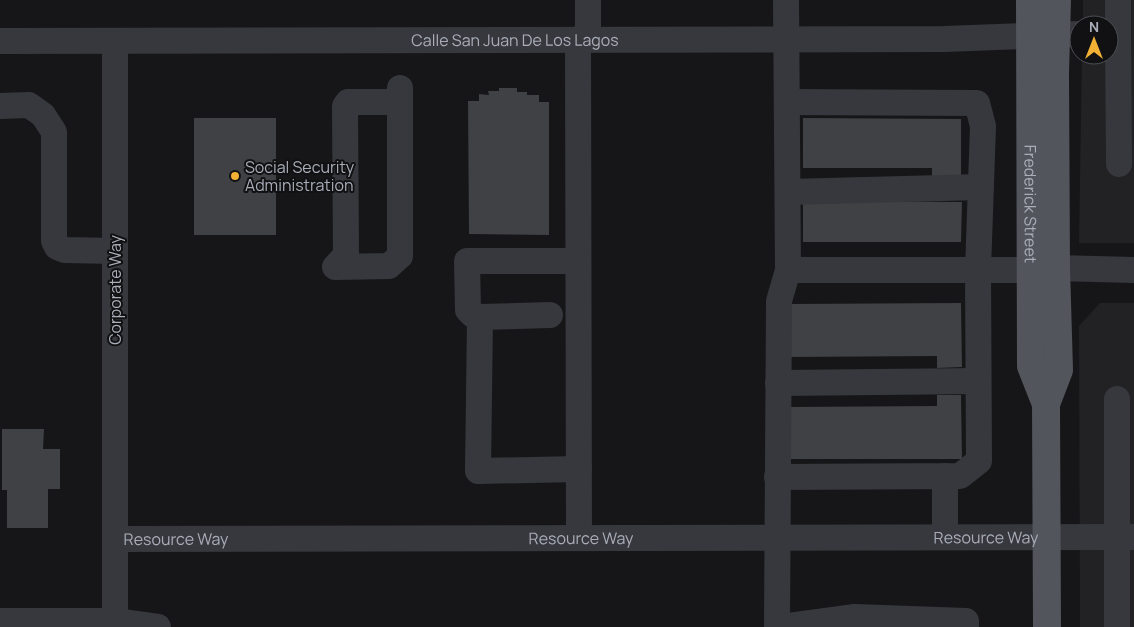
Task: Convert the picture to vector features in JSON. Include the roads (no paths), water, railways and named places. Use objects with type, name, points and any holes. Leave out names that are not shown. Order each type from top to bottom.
[{"type":"main road","name":"Frederick Street","points":[[1030,0],[1055,34],[1056,268],[1059,370],[1046,404],[1047,627]]},
{"type":"main road","name":"Frederick Street","points":[[1046,404],[1030,366],[1030,270],[1057,0]]},
{"type":"street","points":[[579,538],[578,261],[583,39],[588,0]]},
{"type":"street","points":[[777,627],[776,538],[779,301],[788,270],[786,0]]},
{"type":"street","points":[[1116,15],[1118,0]]},
{"type":"street","name":"Calle San Juan De Los Lagos","points":[[0,41],[944,39],[1055,34]]},
{"type":"street","name":"Corporate Way","points":[[115,41],[115,620]]},
{"type":"street","points":[[1114,65],[1119,164]]},
{"type":"street","points":[[400,95],[400,256],[389,266],[334,267],[346,255],[344,106],[348,102],[400,95]]},
{"type":"street","points":[[777,477],[960,476],[979,461],[978,270],[983,126],[978,103],[787,102]]},
{"type":"street","points":[[0,106],[29,105],[43,114],[54,132],[54,241],[58,247],[65,250],[115,251]]},
{"type":"street","points":[[788,192],[981,187]]},
{"type":"street","points":[[550,315],[480,317],[473,315],[468,310],[467,261],[578,261]]},
{"type":"street","points":[[1056,268],[1134,270]]},
{"type":"street","points":[[788,270],[1030,270]]},
{"type":"street","points":[[480,317],[478,471],[579,469]]},
{"type":"street","points":[[778,383],[978,381]]},
{"type":"street","points":[[1117,399],[1126,537],[1117,627]]},
{"type":"street","points":[[945,476],[945,537]]},
{"type":"street","name":"Resource Way","points":[[115,539],[1126,537]]},
{"type":"street","points":[[781,627],[855,617],[966,621],[966,627]]},
{"type":"street","points":[[0,621],[115,620],[158,627]]},
{"type":"place","name":"Social Security Administration","points":[[235,176]]}]
